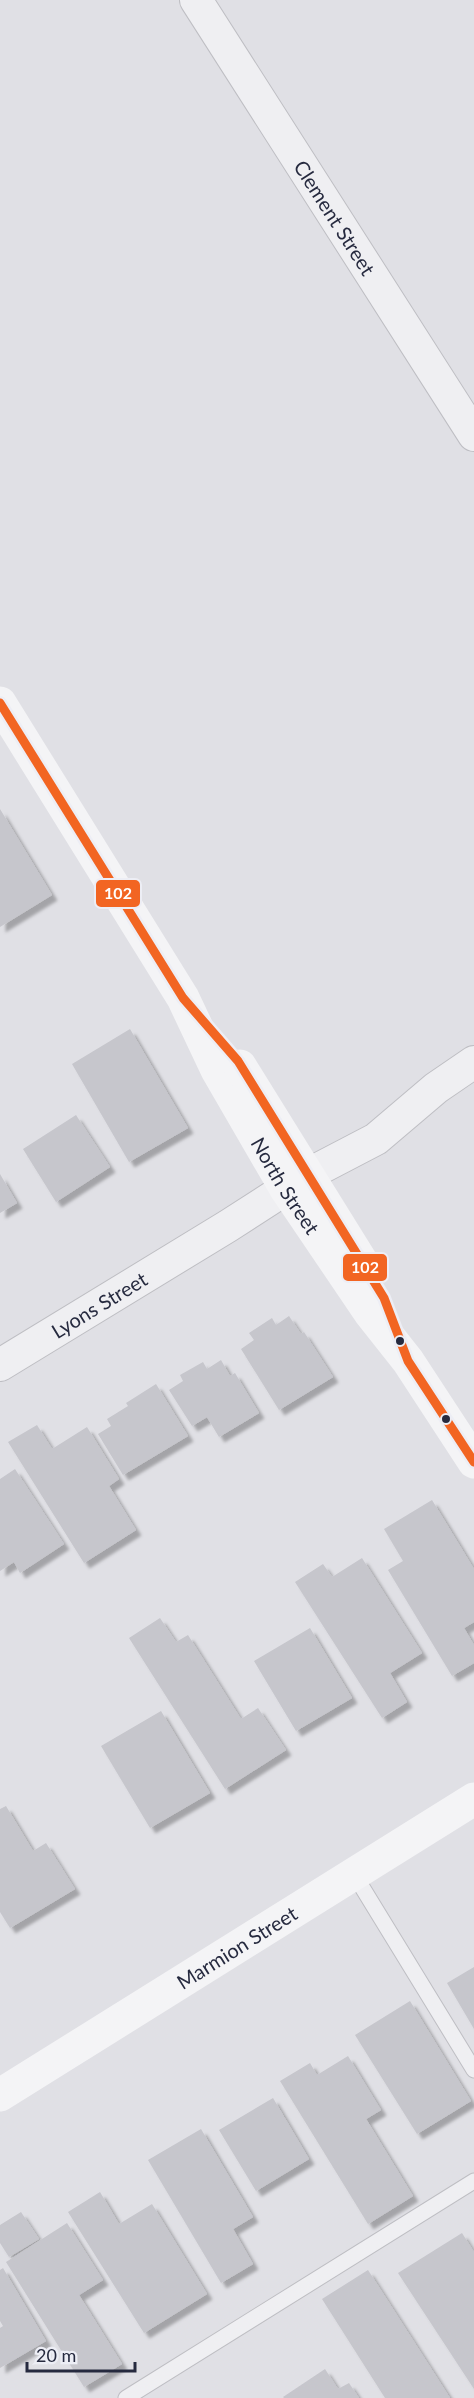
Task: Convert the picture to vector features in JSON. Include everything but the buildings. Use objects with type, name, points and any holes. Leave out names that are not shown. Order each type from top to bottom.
[{"type":"street","name":"Clement Street","points":[[196,0],[474,435]]},
{"type":"street","name":"North Street","points":[[0,702],[183,998],[238,1061],[292,1174],[384,1298],[408,1361],[474,1462]]},
{"type":"street","name":"Lyons Street","points":[[0,1365],[197,1243],[389,1105],[436,1088],[474,1062]]},
{"type":"street","name":"Marmion Street","points":[[0,2095],[474,1799]]},
{"type":"lane","points":[[354,1874],[474,2070]]},
{"type":"lane","points":[[126,2398],[474,2181]]},
{"type":"transit line","name":"102","points":[[0,703],[183,998],[238,1061],[384,1298],[408,1361],[474,1462]]}]
